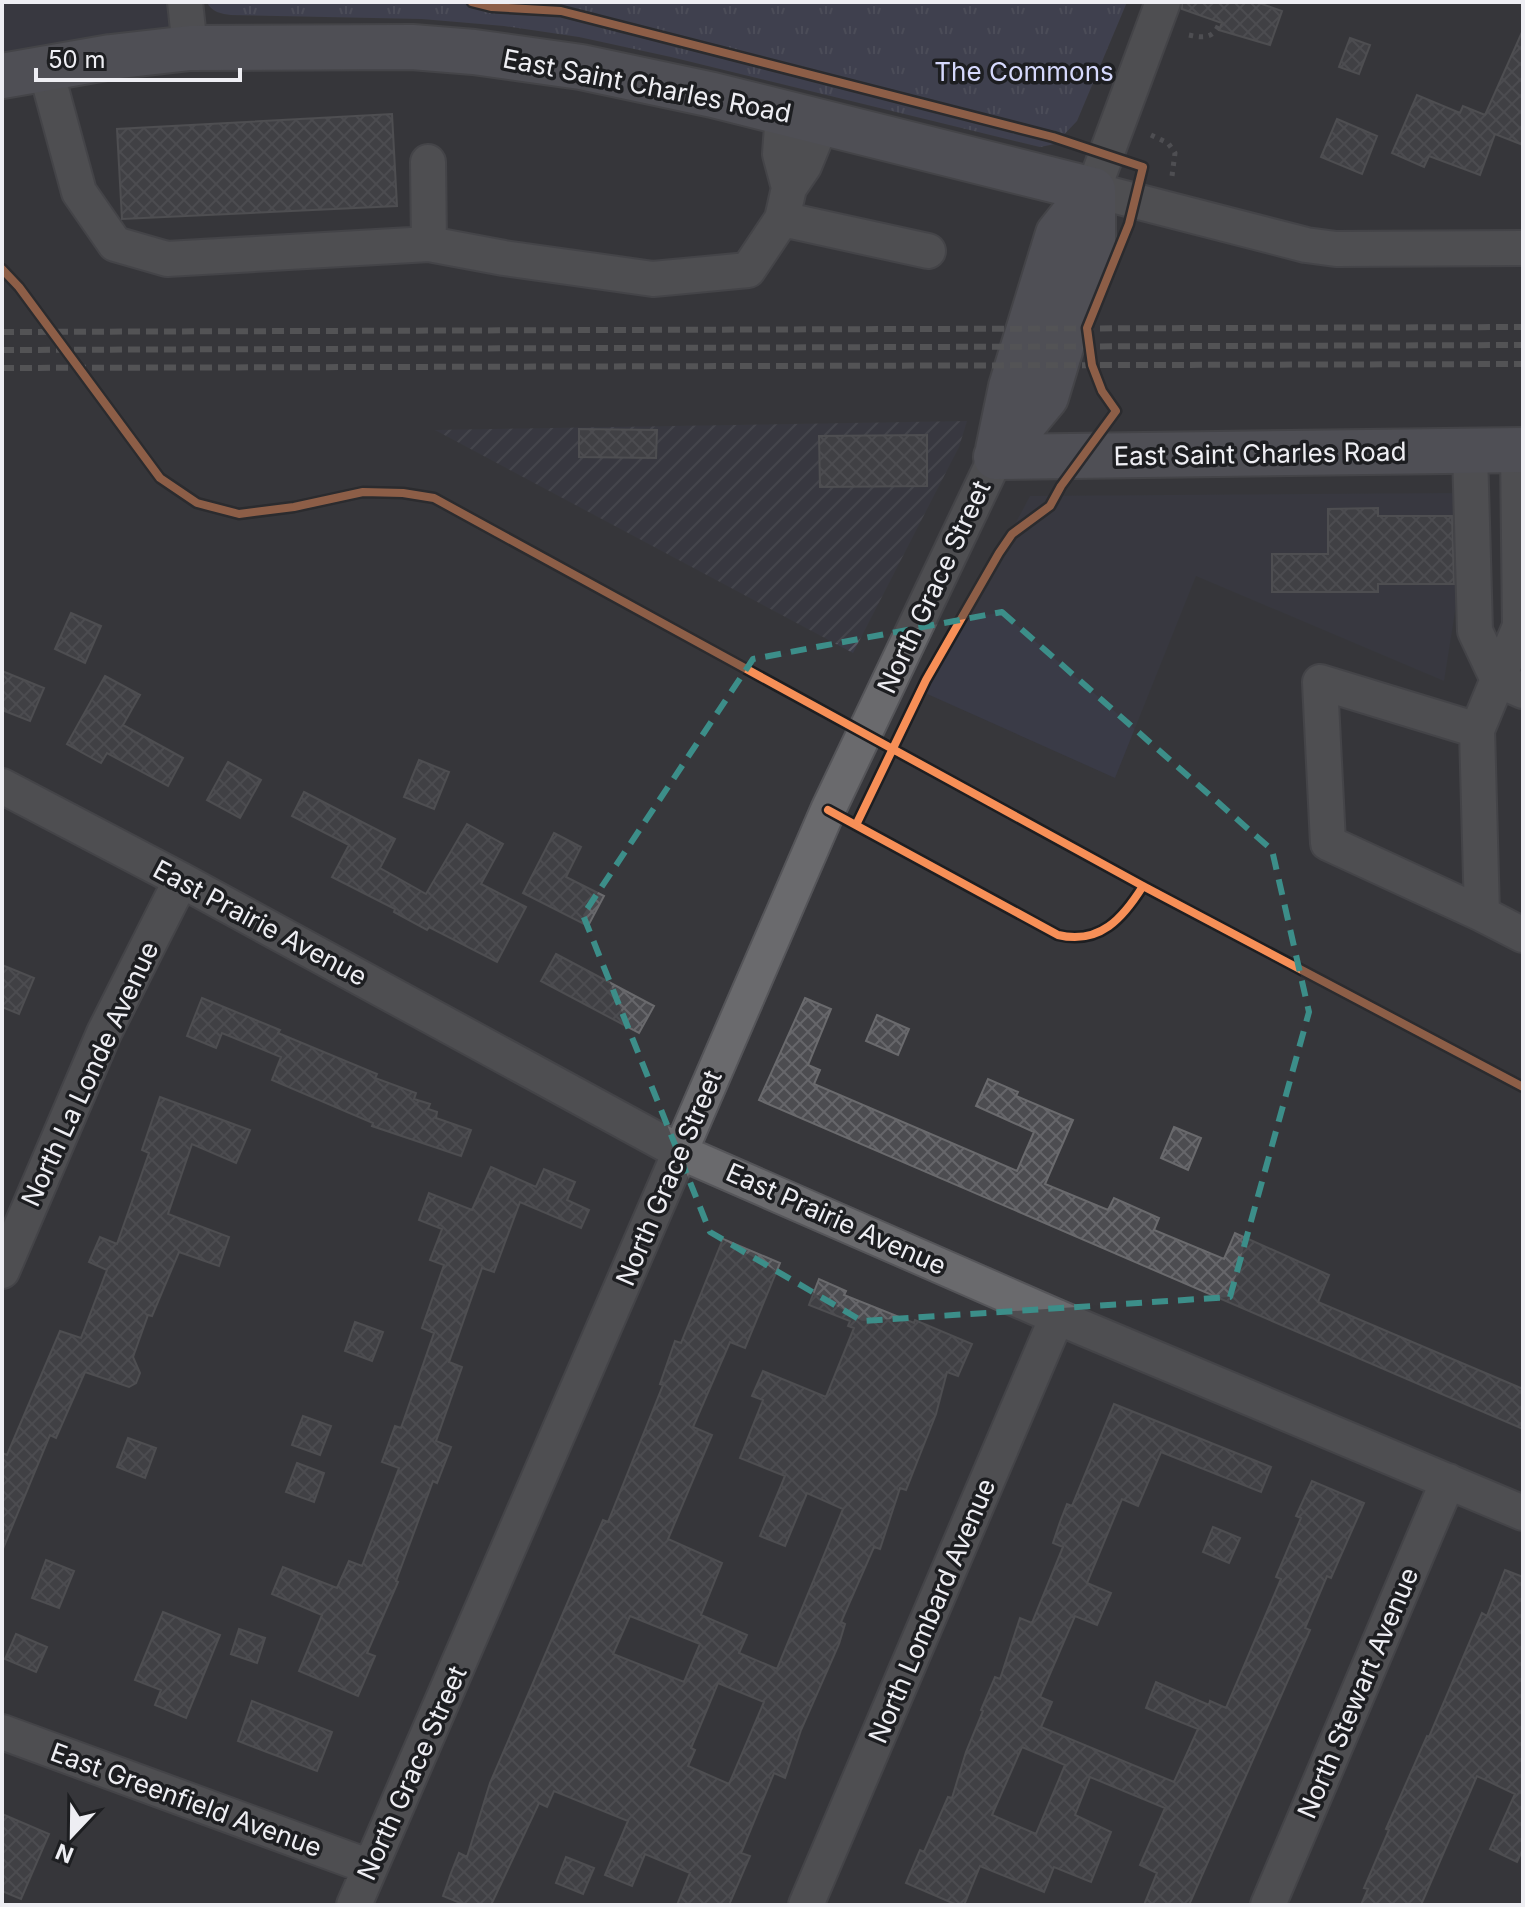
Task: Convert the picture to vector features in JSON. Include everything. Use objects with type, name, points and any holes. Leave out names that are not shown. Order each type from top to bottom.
[{"type":"main road","name":"East Saint Charles Road","points":[[2,76],[111,57],[190,48],[412,47],[474,52],[581,67],[802,117],[1093,190]]},
{"type":"main road","name":"North Grace Street","points":[[996,457],[1046,397],[1093,241],[1093,190]]},
{"type":"main road","name":"East Saint Charles Road","points":[[996,457],[1520,450]]},
{"type":"street","points":[[185,2],[190,48]]},
{"type":"street","points":[[1163,2],[1093,190],[1306,245],[1336,249],[1523,248]]},
{"type":"street","points":[[45,67],[79,192],[115,244],[167,259],[429,244],[653,279],[748,270],[804,166],[802,117]]},
{"type":"street","points":[[428,162],[429,244]]},
{"type":"street","points":[[786,203],[928,251]]},
{"type":"street","points":[[1482,914],[1477,730],[1510,686],[1520,626],[1520,450]]},
{"type":"street","points":[[1470,451],[1475,631],[1510,686]]},
{"type":"street","name":"North Grace Street","points":[[354,1905],[828,810],[996,457]]},
{"type":"street","points":[[1477,730],[1320,682],[1328,843],[1523,935]]},
{"type":"street","name":"East Prairie Avenue","points":[[2,786],[680,1152],[1057,1317],[1523,1513]]},
{"type":"street","name":"North La Londe Avenue","points":[[2,1271],[104,1033],[181,880]]},
{"type":"street","name":"North Lombard Avenue","points":[[806,1905],[1057,1317]]},
{"type":"street","name":"North Stewart Avenue","points":[[1268,1905],[1448,1481]]},
{"type":"street","name":"East Greenfield Avenue","points":[[2,1732],[370,1867]]},
{"type":"path","points":[[1189,35],[1211,36],[1219,24]]},
{"type":"path","points":[[1151,135],[1168,143],[1175,153],[1172,176]]},
{"type":"highlighted area","points":[[1002,612],[1272,850],[1309,1012],[1230,1297],[862,1321],[710,1232],[583,915],[753,659]]},
{"type":"shaded area","points":[[2,2],[172,2],[177,41],[2,65]]},
{"type":"shaded area","points":[[967,421],[959,447],[853,653],[435,430]]},
{"type":"shaded area","points":[[1456,493],[1458,593],[1444,681],[1196,576],[1115,778],[925,693],[1030,496]]},
{"type":"green space","name":"The Commons","points":[[207,2],[1127,2],[1077,121],[1055,144],[1040,147],[579,37],[422,19],[231,15],[214,10]]},
{"type":"building","points":[[1182,2],[1256,2],[1282,11],[1270,45],[1219,30],[1222,23],[1182,9]]},
{"type":"building","points":[[1523,30],[1523,145],[1495,134],[1480,175],[1429,156],[1424,167],[1392,153],[1417,95],[1460,113],[1463,106],[1485,115]]},
{"type":"building","points":[[1350,38],[1370,45],[1359,74],[1339,67]]},
{"type":"building","points":[[392,114],[397,206],[122,219],[117,129]]},
{"type":"building","points":[[1337,119],[1377,136],[1362,174],[1321,157]]},
{"type":"building","points":[[579,429],[657,430],[656,458],[579,457]]},
{"type":"building","points":[[927,435],[927,486],[820,487],[819,436]]},
{"type":"building","points":[[1378,508],[1378,516],[1452,516],[1454,584],[1378,584],[1378,592],[1272,592],[1272,554],[1328,554],[1328,509]]},
{"type":"building","points":[[71,613],[101,626],[85,663],[55,649]]},
{"type":"building","points":[[2,671],[44,688],[30,721],[2,710]]},
{"type":"building","points":[[105,676],[140,695],[123,725],[183,758],[168,786],[107,753],[101,763],[67,744]]},
{"type":"building","points":[[419,760],[449,772],[434,809],[404,797]]},
{"type":"building","points":[[228,762],[261,780],[240,818],[207,800]]},
{"type":"building","points":[[304,792],[395,839],[380,868],[426,894],[467,824],[503,844],[481,884],[526,907],[497,962],[429,927],[427,930],[394,912],[395,909],[332,877],[349,845],[292,816]]},
{"type":"building","points":[[554,833],[581,847],[566,877],[604,896],[588,926],[523,893]]},
{"type":"building","points":[[556,954],[654,1006],[639,1033],[541,981]]},
{"type":"building","points":[[2,965],[34,978],[19,1014],[2,1007]]},
{"type":"building","points":[[202,998],[377,1074],[375,1078],[416,1093],[414,1099],[430,1104],[428,1109],[437,1112],[436,1118],[471,1130],[461,1156],[372,1126],[373,1123],[272,1080],[281,1057],[222,1033],[216,1048],[187,1036]]},
{"type":"building","points":[[805,998],[831,1009],[808,1065],[820,1070],[814,1084],[1017,1171],[1034,1132],[976,1106],[988,1079],[1018,1092],[1016,1096],[1073,1120],[1045,1184],[1108,1210],[1114,1198],[1159,1218],[1154,1230],[1224,1259],[1235,1233],[1329,1275],[1318,1302],[1523,1389],[1523,1429],[759,1100]]},
{"type":"building","points":[[877,1015],[909,1029],[898,1055],[866,1041]]},
{"type":"building","points":[[160,1097],[250,1130],[236,1163],[192,1144],[168,1214],[229,1237],[219,1266],[179,1252],[152,1316],[148,1315],[133,1357],[140,1373],[136,1383],[129,1387],[85,1372],[56,1438],[50,1435],[2,1551],[2,1453],[7,1455],[60,1331],[81,1338],[107,1270],[89,1262],[100,1237],[117,1244],[149,1153],[142,1150]]},
{"type":"building","points":[[1174,1127],[1201,1138],[1188,1170],[1161,1158]]},
{"type":"building","points":[[491,1167],[536,1187],[544,1169],[575,1182],[567,1200],[589,1210],[581,1228],[520,1202],[494,1272],[482,1268],[449,1362],[462,1367],[436,1441],[451,1447],[437,1483],[433,1481],[398,1582],[367,1653],[375,1656],[358,1696],[299,1671],[322,1615],[272,1594],[283,1567],[337,1588],[349,1561],[362,1566],[399,1468],[382,1462],[395,1426],[401,1428],[434,1333],[422,1328],[444,1265],[430,1260],[442,1229],[419,1220],[429,1193],[472,1210]]},
{"type":"building","points":[[723,1239],[780,1263],[745,1348],[730,1342],[693,1427],[712,1435],[668,1539],[722,1563],[701,1615],[747,1635],[739,1653],[777,1669],[843,1509],[807,1493],[785,1546],[760,1536],[785,1476],[740,1458],[763,1400],[752,1396],[763,1371],[826,1397],[854,1328],[848,1326],[850,1321],[809,1305],[819,1279],[846,1291],[844,1295],[972,1344],[958,1376],[947,1372],[936,1414],[906,1490],[900,1488],[880,1549],[874,1547],[841,1622],[845,1624],[839,1644],[801,1730],[785,1778],[774,1773],[741,1853],[750,1856],[729,1905],[677,1905],[690,1873],[645,1854],[632,1886],[605,1875],[628,1821],[554,1791],[547,1807],[539,1803],[491,1905],[465,1905],[443,1896],[451,1873],[459,1853],[467,1857],[490,1783],[603,1520],[608,1522],[663,1385],[660,1384],[675,1341],[681,1343]],"holes":[[[630,1616],[700,1644],[684,1682],[613,1654]],[[718,1683],[764,1702],[729,1784],[688,1766],[695,1750],[691,1748]]]},
{"type":"building","points":[[355,1322],[383,1332],[372,1361],[345,1351]]},
{"type":"building","points":[[1114,1404],[1271,1467],[1261,1492],[1161,1452],[1138,1506],[1122,1499],[1087,1583],[1111,1593],[1097,1625],[1075,1616],[1040,1697],[1052,1702],[1041,1727],[1174,1782],[1198,1729],[1146,1708],[1156,1682],[1209,1705],[1210,1701],[1226,1708],[1281,1579],[1276,1577],[1301,1518],[1296,1516],[1312,1481],[1364,1503],[1331,1578],[1327,1576],[1305,1628],[1310,1630],[1189,1905],[1144,1905],[1157,1873],[1140,1865],[1165,1808],[1090,1777],[1075,1815],[1111,1832],[1091,1882],[1054,1867],[1044,1892],[980,1866],[964,1905],[957,1905],[906,1883],[920,1850],[924,1852],[948,1797],[952,1798],[981,1710],[995,1677],[1000,1679],[1020,1618],[1032,1623],[1063,1547],[1053,1543],[1060,1522],[1067,1504],[1072,1506]],"holes":[[[1022,1747],[1065,1765],[1036,1834],[992,1815]]]},
{"type":"building","points":[[303,1416],[331,1426],[320,1455],[292,1445]]},
{"type":"building","points":[[128,1438],[156,1448],[145,1478],[117,1467]]},
{"type":"building","points":[[297,1463],[324,1473],[314,1502],[286,1492]]},
{"type":"building","points":[[1213,1527],[1240,1538],[1229,1563],[1203,1552]]},
{"type":"building","points":[[46,1560],[74,1571],[59,1608],[32,1598]]},
{"type":"building","points":[[1505,1570],[1523,1577],[1523,1849],[1517,1862],[1490,1849],[1515,1794],[1477,1776],[1421,1905],[1361,1905],[1368,1889],[1364,1888],[1389,1830],[1386,1829],[1482,1613],[1487,1616]]},
{"type":"building","points":[[163,1612],[220,1635],[186,1718],[155,1705],[161,1690],[135,1680]]},
{"type":"building","points":[[239,1629],[265,1638],[257,1663],[231,1654]]},
{"type":"building","points":[[16,1634],[47,1647],[36,1672],[5,1659]]},
{"type":"building","points":[[252,1701],[332,1732],[317,1771],[238,1741]]},
{"type":"building","points":[[2,1814],[49,1834],[21,1899],[2,1891]]},
{"type":"building","points":[[566,1857],[594,1868],[583,1894],[556,1883]]},
{"type":"railway","points":[[2,332],[1523,327]]},
{"type":"railway","points":[[2,350],[1523,345]]},
{"type":"railway","points":[[2,368],[1523,364]]},
{"type":"cycle path","points":[[472,2],[492,7],[561,11],[1053,137],[1143,167],[1129,224],[1087,328],[1092,365],[1102,391],[1116,411],[1050,506],[1012,534],[999,553],[926,680],[856,825]]},
{"type":"cycle path","points":[[2,269],[19,287],[160,478],[197,503],[239,514],[294,507],[363,492],[434,498],[1143,886],[1523,1087]]},
{"type":"cycle path","points":[[828,810],[1058,935],[1086,936],[1109,926],[1127,909],[1143,886]]}]
